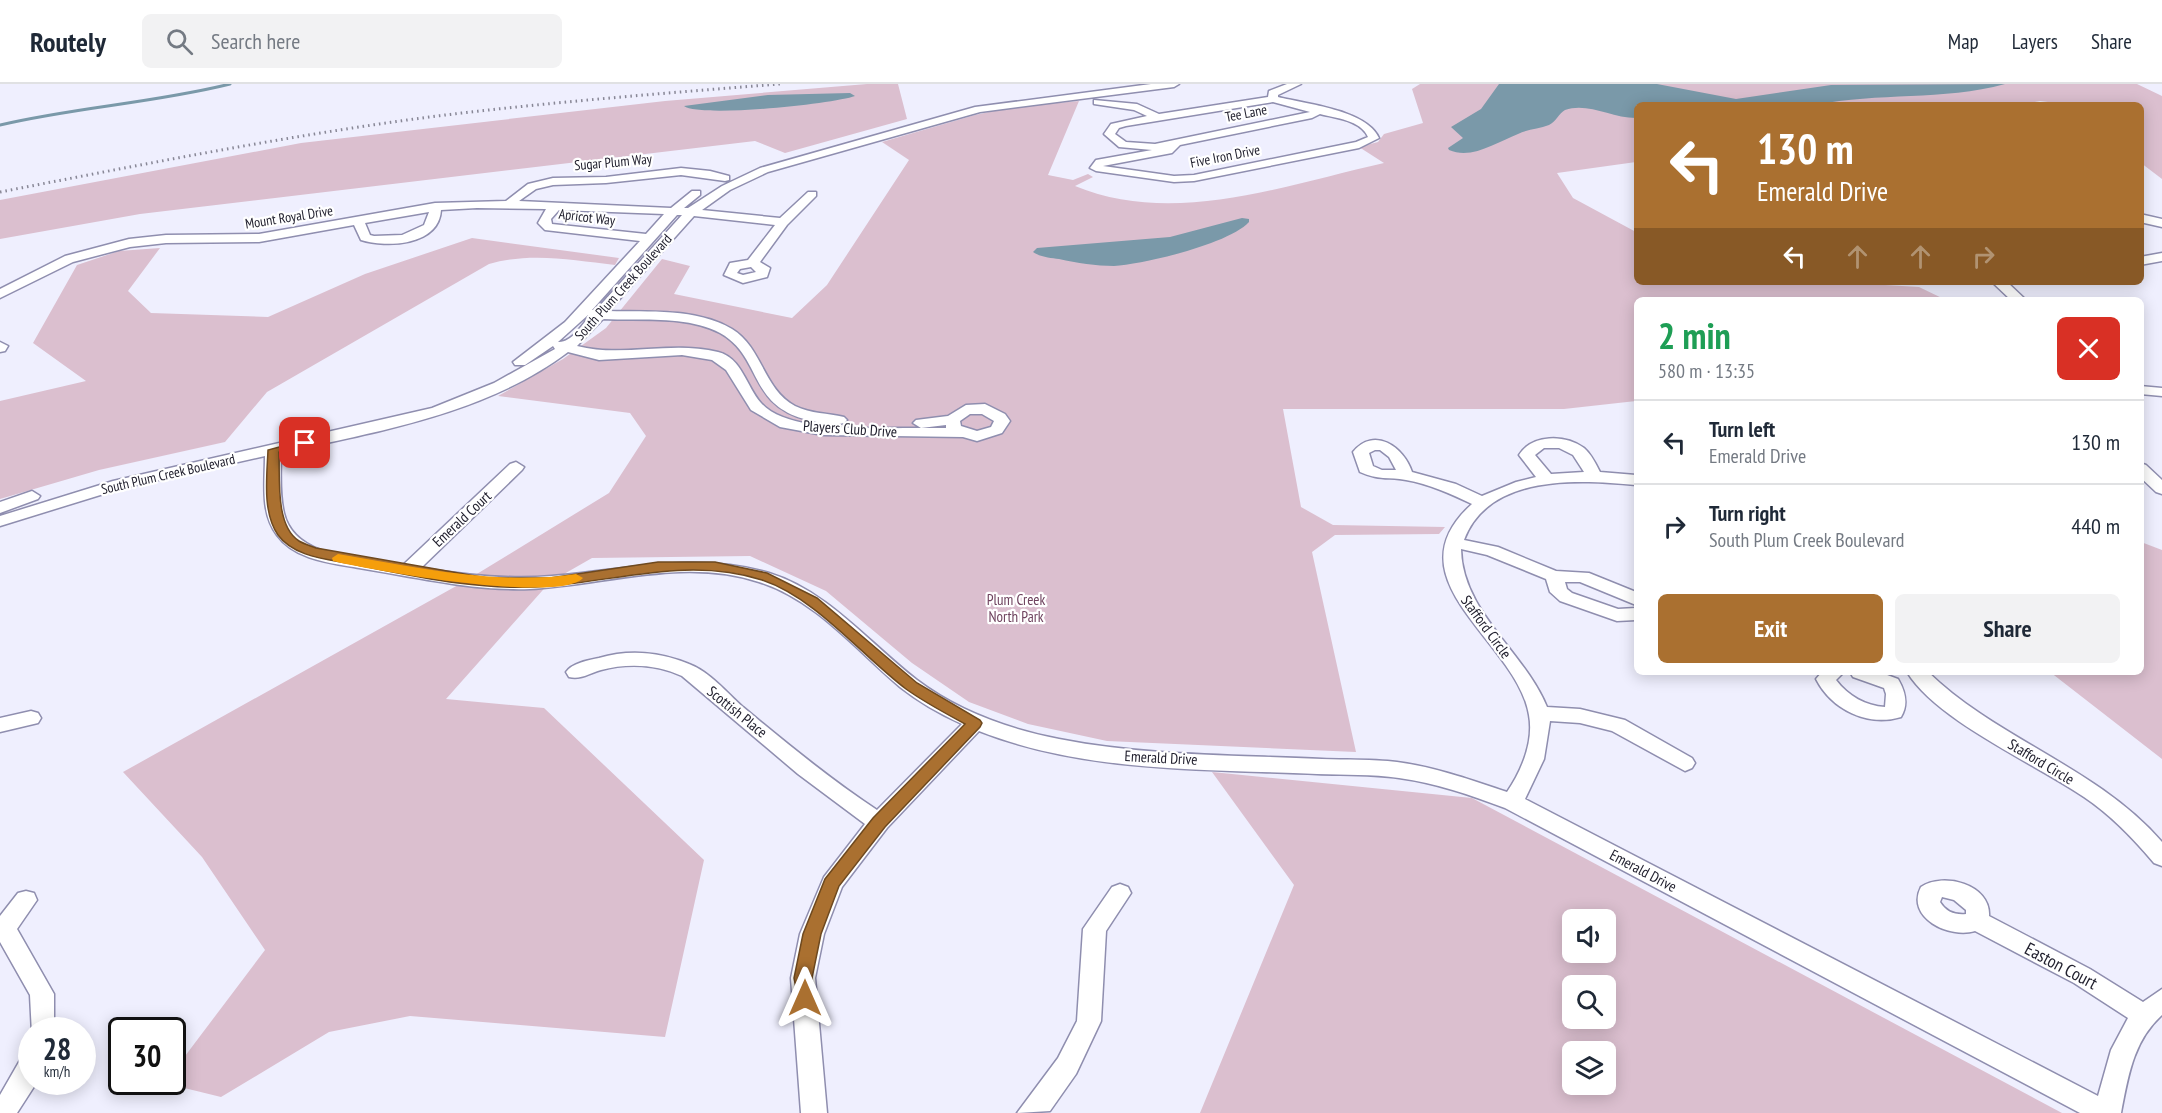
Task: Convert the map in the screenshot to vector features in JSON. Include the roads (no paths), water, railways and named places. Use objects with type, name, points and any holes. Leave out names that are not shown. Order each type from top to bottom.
[{"type":"street","name":"South Plum Creek Boulevard","points":[[0,508],[118,472],[352,421],[430,401],[501,372],[549,344],[582,313],[649,238],[680,210],[725,178],[777,158],[958,108],[996,100],[1088,94],[1142,84]]},
{"type":"street","name":"South Plum Creek Boulevard","points":[[0,521],[119,484],[437,411],[507,382],[567,348],[601,315],[680,210],[785,163],[979,109],[1174,84]]},
{"type":"street","points":[[1273,99],[1273,93],[1296,84]]},
{"type":"street","points":[[1088,94],[1086,103],[1094,107],[1131,111],[1151,118]]},
{"type":"street","points":[[1176,143],[1141,147],[1123,145],[1108,134],[1115,126],[1151,118],[1273,99],[1320,109]]},
{"type":"street","name":"Five Iron Drive","points":[[1176,143],[1172,150],[1122,156],[1100,162],[1096,168],[1102,171],[1174,179],[1194,178],[1359,145],[1374,138],[1370,129],[1355,120],[1320,109]]},
{"type":"street","name":"Tee Lane","points":[[1176,143],[1312,115],[1320,109]]},
{"type":"street","name":"Sugar Plum Way","points":[[510,204],[524,190],[546,183],[604,180],[688,170],[702,171],[725,178]]},
{"type":"street","points":[[752,263],[783,222],[812,194]]},
{"type":"street","name":"Mount Royal Drive","points":[[0,294],[69,259],[129,243],[166,239],[252,239],[435,207],[510,204],[680,210],[783,222]]},
{"type":"street","name":"Apricot Way","points":[[556,206],[544,218],[544,223],[549,227],[649,238]]},
{"type":"street","points":[[358,220],[365,237],[372,241],[400,239],[427,229],[433,222],[435,207]]},
{"type":"street","points":[[2144,219],[2162,223]]},
{"type":"street","points":[[2144,260],[2162,257]]},
{"type":"street","points":[[2002,285],[2016,297]]},
{"type":"street","name":"Players Club Drive","points":[[582,313],[690,321],[709,324],[729,333],[744,346],[776,399],[795,411],[828,420],[955,426],[823,430],[780,422],[756,407],[726,360],[699,352]]},
{"type":"street","name":"Players Club Drive","points":[[549,344],[599,356],[699,352],[723,345],[729,339],[729,333]]},
{"type":"street","points":[[2144,390],[2162,392]]},
{"type":"street","points":[[1547,480],[1527,455],[1531,448],[1537,445],[1559,444],[1574,449],[1585,458],[1596,477]]},
{"type":"street","name":"Emerald Drive","points":[[273,450],[274,504],[283,532],[293,543],[313,552],[407,571],[487,583],[550,582],[658,566],[715,566],[767,577],[812,602],[912,686],[975,723],[1092,754],[1396,770],[1448,780],[1512,802],[2107,1113]]},
{"type":"street","name":"Emerald Court","points":[[407,571],[516,467]]},
{"type":"street","points":[[2144,472],[2162,489]]},
{"type":"street","points":[[1405,475],[1444,485],[1483,503]]},
{"type":"street","points":[[1634,480],[1596,477],[1547,480],[1521,485],[1483,503],[1466,518],[1452,542],[1492,551],[1554,576],[1583,577],[1634,598]]},
{"type":"street","name":"Stafford Circle","points":[[1452,542],[1451,558],[1458,587],[1526,683],[1539,713],[1537,746],[1524,786],[1512,802]]},
{"type":"street","points":[[1554,576],[1559,592],[1566,597],[1617,615],[1634,614]]},
{"type":"street","name":"Scottish Place","points":[[576,672],[599,662],[623,658],[646,659],[683,669],[840,797],[879,822]]},
{"type":"street","points":[[1831,675],[1826,679],[1830,688],[1870,713],[1894,712],[1896,694],[1891,684],[1868,675]]},
{"type":"street","points":[[1891,684],[1913,675]]},
{"type":"street","name":"Stafford Circle","points":[[1920,675],[1964,713],[1997,736],[2117,810],[2162,857]]},
{"type":"street","points":[[1539,713],[1580,716],[1618,725],[1685,763]]},
{"type":"street","points":[[0,725],[31,718]]},
{"type":"street","points":[[814,1113],[803,978],[812,934],[831,883],[879,822],[975,723]]},
{"type":"street","points":[[1030,1113],[1041,1103],[1067,1066],[1089,1021],[1095,929],[1120,893]]},
{"type":"street","points":[[26,900],[4,928],[42,994],[42,1017]]},
{"type":"street","name":"Easton Court","points":[[1977,921],[2082,976],[2153,1008]]},
{"type":"street","points":[[2107,1113],[2116,1070],[2127,1041],[2153,1008]]},
{"type":"street","points":[[3,1113],[18,1089]]},
{"type":"water","points":[[1499,84],[1657,84],[1736,99],[1831,85],[2005,84],[1958,93],[1833,102],[1634,102],[1634,118],[1574,108],[1563,111],[1549,125],[1522,132],[1484,149],[1467,153],[1449,150],[1448,148],[1463,138],[1451,127],[1481,109]]},
{"type":"water","points":[[850,93],[855,96],[821,103],[767,108],[714,111],[684,106],[768,95]]},
{"type":"water","points":[[1242,218],[1249,219],[1249,222],[1224,238],[1185,252],[1128,264],[1114,266],[1086,264],[1046,257],[1033,252],[1037,248],[1170,237]]},
{"type":"waterway","points":[[0,125],[173,96],[230,84]]},
{"type":"railway","points":[[0,192],[327,132],[437,116],[651,94],[780,84]]},
{"type":"park label","name":"Plum Creek North Park","points":[[1016,608]]}]
